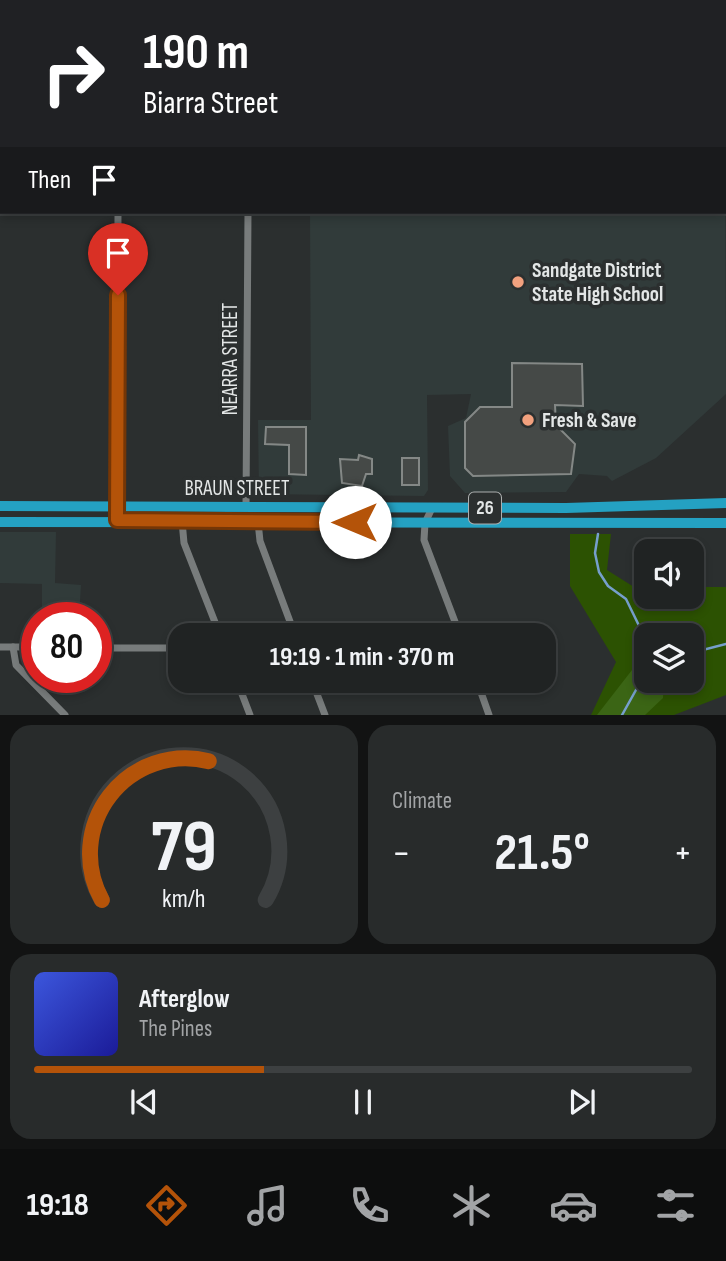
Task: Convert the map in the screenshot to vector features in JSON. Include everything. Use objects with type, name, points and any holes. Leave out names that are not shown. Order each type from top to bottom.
[{"type":"highway","name":"BRAUN STREET","points":[[0,506],[576,508],[726,503]]},
{"type":"highway","name":"BRAUN STREET","points":[[0,522],[117,520],[726,523]]},
{"type":"street","points":[[117,520],[118,214]]},
{"type":"street","name":"NEARRA STREET","points":[[246,507],[248,214]]},
{"type":"street","points":[[432,508],[425,523],[424,540],[455,623]]},
{"type":"street","points":[[183,521],[184,543],[215,623]]},
{"type":"street","points":[[258,522],[260,541],[291,623]]},
{"type":"street","points":[[0,647],[21,647]]},
{"type":"street","points":[[13,647],[16,665],[65,715]]},
{"type":"street","points":[[112,648],[168,648]]},
{"type":"street","points":[[242,693],[250,715]]},
{"type":"street","points":[[317,693],[325,715]]},
{"type":"street","points":[[481,693],[489,715]]},
{"type":"shaded area","name":"Sandgate District State High School","points":[[310,214],[725,214],[726,394],[656,458],[612,481],[607,476],[579,474],[566,492],[465,493],[450,476],[448,426],[466,418],[471,394],[427,395],[428,490],[424,496],[259,494],[258,420],[311,420]]},
{"type":"shaded area","points":[[0,532],[56,532],[55,583],[81,585],[80,602],[42,602],[42,584],[0,583]]},
{"type":"green space","points":[[570,534],[611,534],[607,570],[634,587],[634,609],[704,609],[704,587],[726,587],[726,695],[674,715],[591,715],[616,662],[570,586]]},
{"type":"green space","points":[[632,670],[634,693],[663,693],[663,698],[645,715],[597,715]]},
{"type":"building","points":[[512,363],[582,364],[583,406],[555,405],[556,425],[575,444],[571,474],[473,476],[465,468],[465,422],[480,407],[512,407]]},
{"type":"building","points":[[266,427],[306,427],[306,475],[289,474],[289,445],[265,444]]},
{"type":"building","points":[[359,455],[372,459],[372,474],[366,474],[362,486],[342,483],[340,459],[358,460]]},
{"type":"building","points":[[402,458],[419,458],[419,485],[402,485]]},
{"type":"waterway","points":[[598,534],[595,553],[599,572],[608,586],[626,599],[638,623]]},
{"type":"waterway","points":[[704,650],[726,644]]},
{"type":"waterway","points":[[622,715],[634,693]]},
{"type":"place","name":"Sandgate District State High School","points":[[518,282]]},
{"type":"place","name":"Fresh & Save","points":[[528,420]]},
{"type":"route","points":[[118,295],[117,520],[355,522]]}]
